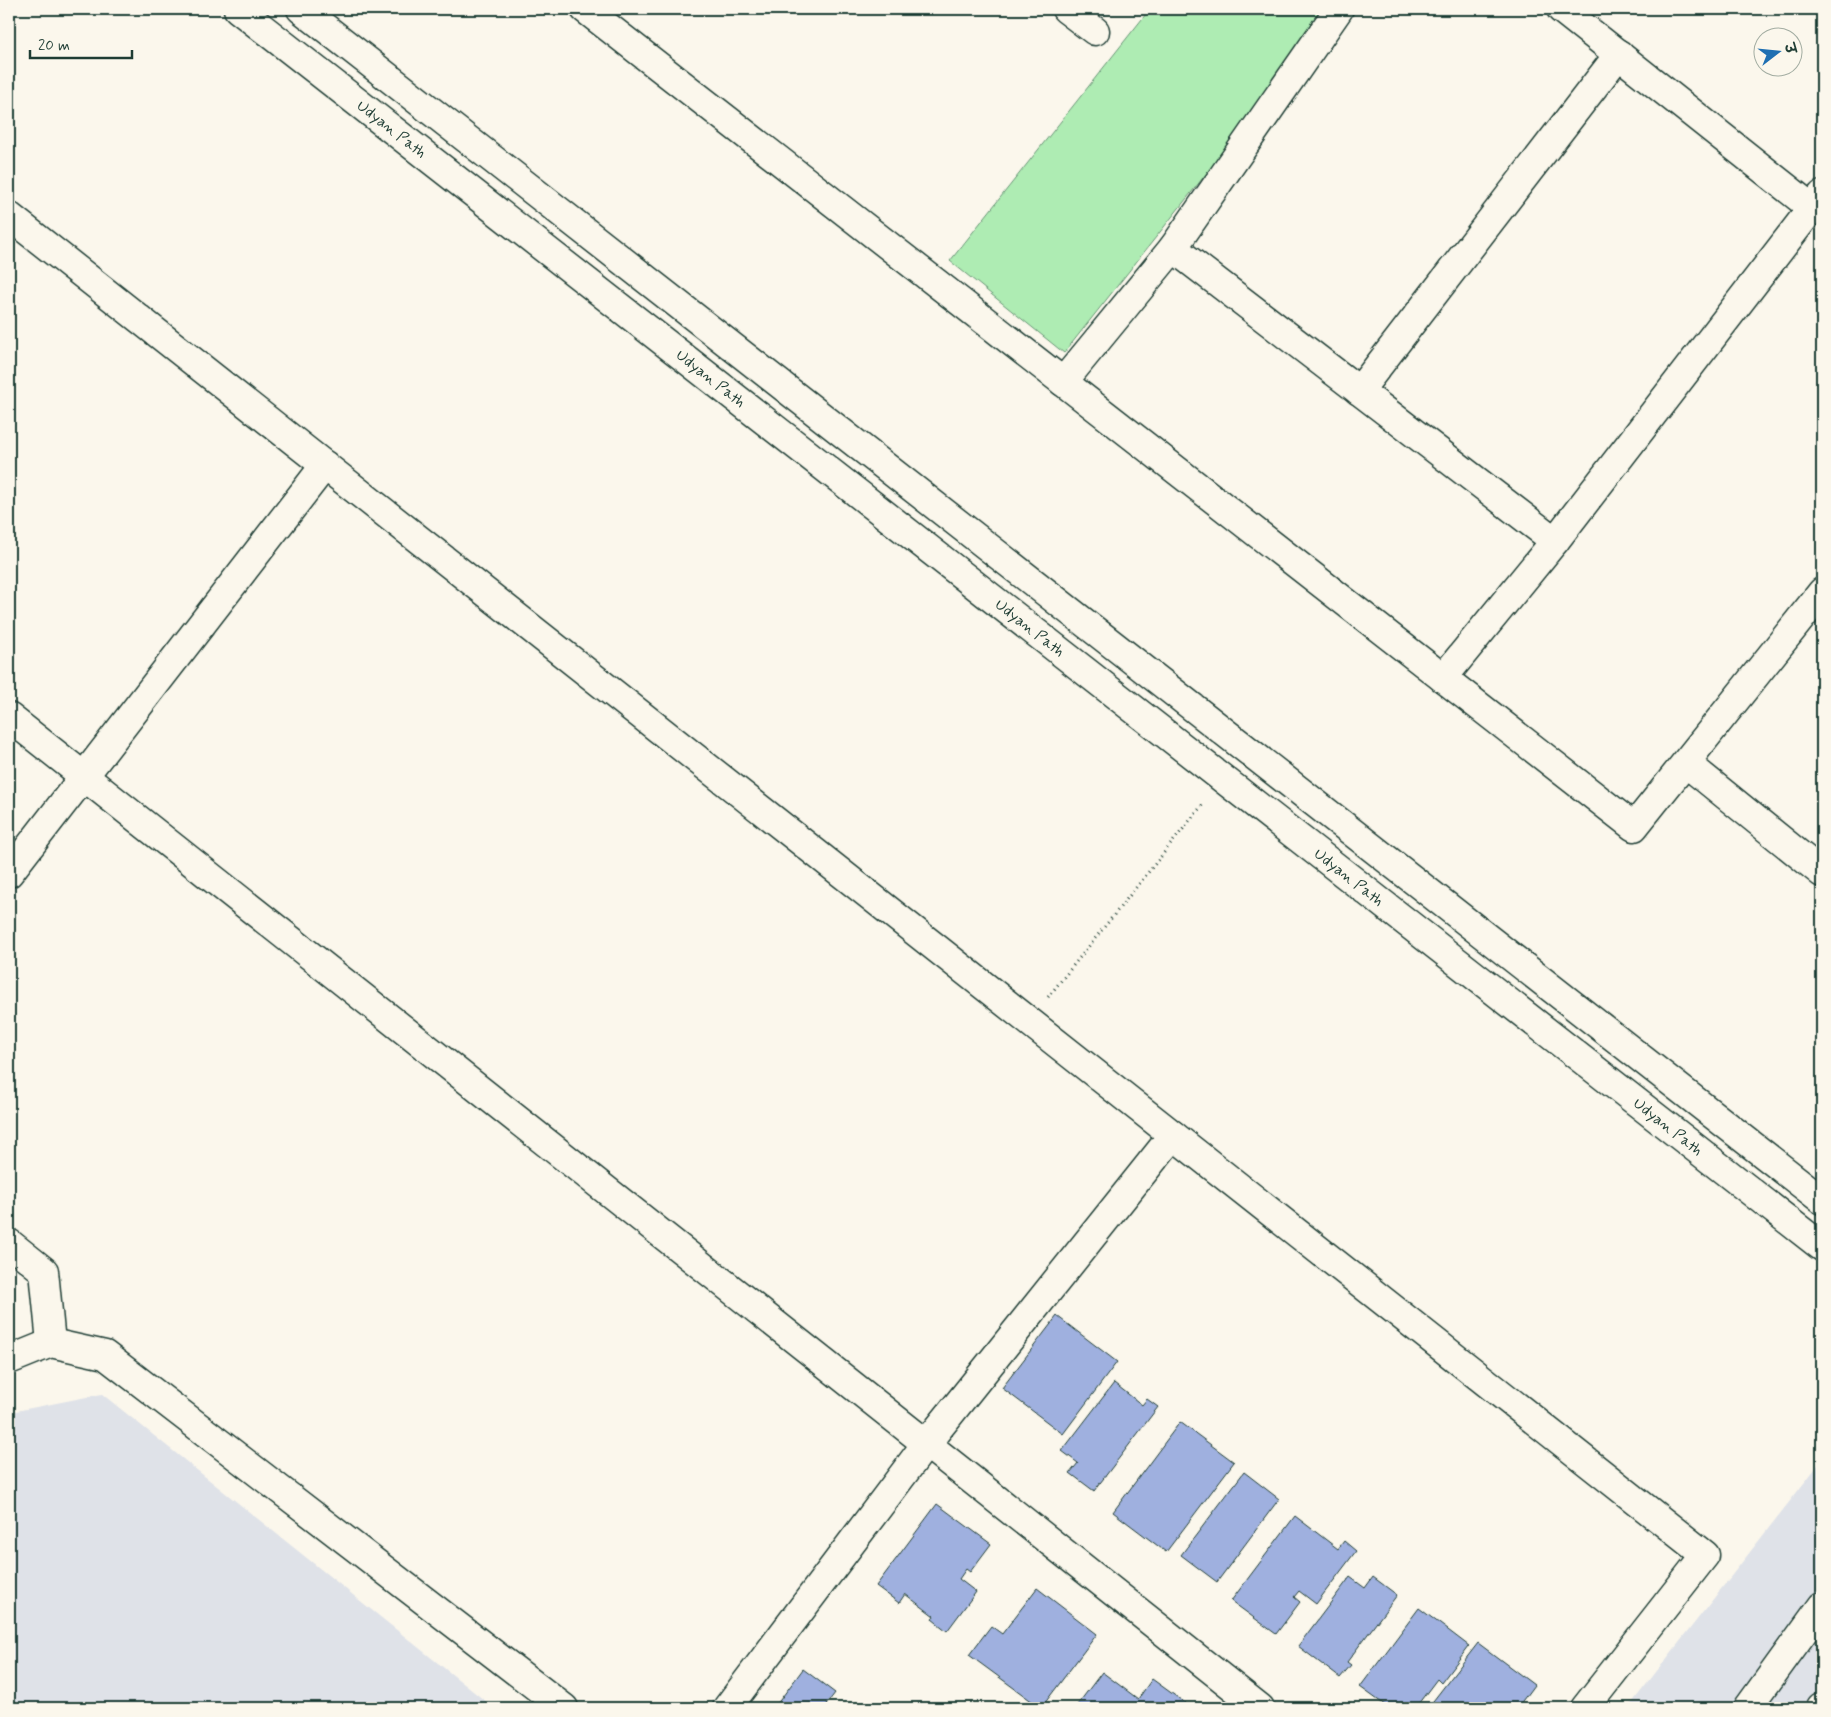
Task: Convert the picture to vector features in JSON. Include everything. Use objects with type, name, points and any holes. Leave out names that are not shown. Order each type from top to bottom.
[{"type":"street","name":"Udyan Path","points":[[238,9],[1822,1247]]},
{"type":"street","points":[[301,9],[1822,1200]]},
{"type":"street","points":[[585,9],[1634,827],[1822,592]]},
{"type":"street","points":[[1066,9],[1095,31]]},
{"type":"street","points":[[1063,382],[1173,248],[1338,9]]},
{"type":"street","points":[[1443,678],[1555,541],[1817,201],[1561,9]]},
{"type":"street","points":[[1358,391],[1619,54]]},
{"type":"street","points":[[9,216],[1705,1555],[1585,1708]]},
{"type":"street","points":[[1173,248],[1555,541]]},
{"type":"street","points":[[9,873],[325,465]]},
{"type":"street","points":[[9,718],[1260,1708]]},
{"type":"street","points":[[1686,763],[1822,873]]},
{"type":"street","points":[[727,1708],[926,1444],[1173,1135]]},
{"type":"street","points":[[9,1243],[44,1271],[51,1344]]},
{"type":"street","points":[[9,1360],[51,1344],[105,1354],[564,1708]]},
{"type":"street","points":[[1748,1708],[1822,1606]]},
{"type":"path","points":[[1029,1021],[1223,779]]},
{"type":"shaded area","points":[[102,1394],[494,1708],[9,1708],[9,1420],[16,1411]]},
{"type":"shaded area","points":[[1822,1460],[1822,1708],[1628,1708]]},
{"type":"green space","points":[[1150,9],[1337,9],[1064,353],[950,261]]},
{"type":"building","points":[[1057,1316],[1117,1362],[1063,1434],[1002,1388]]},
{"type":"building","points":[[1114,1383],[1142,1405],[1147,1399],[1158,1407],[1094,1491],[1070,1473],[1078,1463],[1062,1451]]},
{"type":"building","points":[[1180,1422],[1234,1462],[1166,1552],[1113,1512]]},
{"type":"building","points":[[1244,1472],[1279,1499],[1217,1582],[1181,1555]]},
{"type":"building","points":[[937,1504],[991,1544],[970,1572],[966,1569],[959,1579],[976,1592],[947,1631],[932,1619],[934,1616],[905,1594],[899,1603],[876,1586]]},
{"type":"building","points":[[1295,1516],[1338,1549],[1344,1541],[1356,1551],[1316,1604],[1299,1591],[1294,1597],[1300,1602],[1276,1634],[1231,1601]]},
{"type":"building","points":[[1350,1577],[1365,1588],[1373,1577],[1397,1595],[1347,1662],[1351,1665],[1340,1678],[1298,1646]]},
{"type":"building","points":[[1037,1588],[1097,1634],[1041,1708],[969,1655],[991,1626],[1002,1634]]},
{"type":"building","points":[[1419,1608],[1469,1646],[1441,1683],[1437,1679],[1415,1708],[1389,1708],[1360,1687]]},
{"type":"building","points":[[1478,1643],[1534,1685],[1517,1708],[1434,1708],[1430,1705]]},
{"type":"building","points":[[803,1669],[835,1693],[826,1705],[830,1708],[774,1708]]},
{"type":"building","points":[[1102,1672],[1138,1699],[1152,1679],[1192,1708],[1075,1708]]}]
